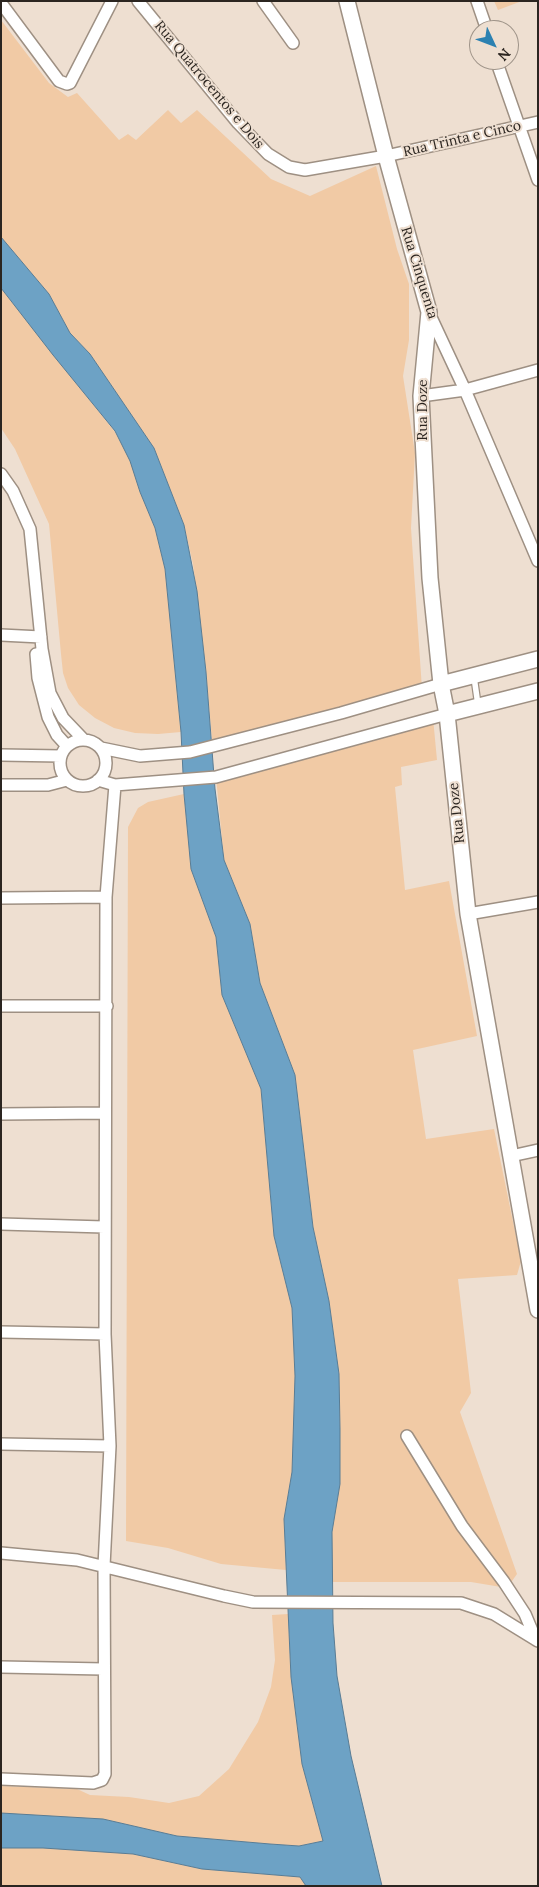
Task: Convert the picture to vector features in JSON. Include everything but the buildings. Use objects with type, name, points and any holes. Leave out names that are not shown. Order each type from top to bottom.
[{"type":"street","points":[[1,4],[64,84],[70,82],[112,1]]},
{"type":"street","name":"Rua Quatrocentos e Dois","points":[[138,1],[238,123],[268,154],[284,165]]},
{"type":"street","points":[[264,1],[293,43]]},
{"type":"street","name":"Rua Cinquenta","points":[[347,1],[428,312],[466,390],[538,561]]},
{"type":"street","points":[[477,1],[483,20]]},
{"type":"street","points":[[499,70],[538,180]]},
{"type":"street","name":"Rua Trinta e Cinco","points":[[284,165],[305,170],[386,156],[538,122]]},
{"type":"street","name":"Rua Doze","points":[[428,312],[421,396],[430,578],[441,684],[447,714],[468,914],[538,1310]]},
{"type":"street","points":[[421,396],[466,390],[538,370]]},
{"type":"street","points":[[1,474],[13,491],[30,529],[38,616],[38,678],[52,728],[67,746]]},
{"type":"street","points":[[1,635],[38,637]]},
{"type":"street","points":[[38,637],[50,693],[63,718],[84,740]]},
{"type":"street","points":[[101,748],[140,756],[190,752],[538,659]]},
{"type":"street","points":[[98,780],[115,786],[216,777],[478,705],[538,691]]},
{"type":"street","points":[[78,740],[84,740],[96,743],[101,748],[105,754],[106,768],[98,780],[85,786],[78,786],[67,780],[60,769],[61,756],[67,746],[78,740]]},
{"type":"street","points":[[1,755],[61,756]]},
{"type":"street","points":[[1,785],[48,785],[67,780]]},
{"type":"street","points":[[1,1779],[93,1783],[102,1780],[104,1774],[104,1566],[110,1446],[104,1334],[106,898],[115,786]]},
{"type":"street","points":[[1,898],[106,898]]},
{"type":"street","points":[[468,914],[538,902]]},
{"type":"street","points":[[1,1006],[107,1006]]},
{"type":"street","points":[[1,1114],[105,1113]]},
{"type":"street","points":[[511,1156],[538,1150]]},
{"type":"street","points":[[1,1224],[104,1227]]},
{"type":"street","points":[[1,1332],[104,1334]]},
{"type":"street","points":[[407,1436],[462,1526],[504,1582],[525,1614],[537,1640]]},
{"type":"street","points":[[1,1444],[110,1446]]},
{"type":"street","points":[[1,1553],[77,1560],[253,1602],[461,1603],[494,1614],[537,1640]]},
{"type":"street","points":[[1,1667],[103,1669]]},
{"type":"lane","points":[[474,675],[478,705]]},
{"type":"shaded area","points":[[494,1],[522,1],[498,10]]},
{"type":"shaded area","points":[[1,20],[49,83],[68,97],[77,93],[119,140],[128,134],[136,140],[168,110],[181,123],[197,110],[271,179],[310,196],[376,166],[397,249],[409,284],[409,340],[403,376],[415,453],[411,528],[422,689],[212,741],[193,564],[184,525],[154,448],[90,354],[70,333],[49,294],[1,237]]},
{"type":"shaded area","points":[[1,288],[115,432],[131,460],[140,492],[155,528],[165,569],[181,732],[135,733],[114,728],[95,718],[79,705],[68,688],[63,673],[49,524],[15,449],[1,428]]},
{"type":"shaded area","points":[[433,718],[437,760],[401,767],[402,785],[395,787],[405,890],[449,881],[477,1036],[413,1050],[426,1139],[494,1129],[521,1261],[517,1275],[458,1279],[471,1393],[460,1412],[517,1574],[507,1588],[471,1582],[332,1582],[332,1532],[340,1484],[340,1429],[339,1374],[329,1301],[313,1227],[295,1075],[260,983],[250,924],[224,860],[216,777]]},
{"type":"shaded area","points":[[184,794],[191,869],[216,937],[222,995],[261,1089],[274,1236],[292,1308],[295,1376],[292,1472],[284,1519],[286,1570],[221,1564],[168,1548],[126,1541],[128,827],[138,808],[148,802]]},
{"type":"shaded area","points":[[288,1614],[291,1677],[302,1764],[323,1841],[299,1846],[270,1844],[177,1836],[107,1820],[1,1815],[1,1786],[77,1789],[90,1795],[129,1797],[169,1803],[199,1796],[229,1769],[258,1722],[271,1687],[275,1660],[272,1615]]},
{"type":"shaded area","points":[[41,1845],[133,1854],[202,1869],[300,1877],[306,1886],[1,1886],[1,1847]]},
{"type":"water","points":[[1,237],[49,294],[70,333],[90,354],[154,448],[184,525],[197,591],[206,672],[215,789],[224,860],[250,924],[260,983],[295,1075],[313,1227],[329,1301],[339,1374],[340,1484],[332,1532],[333,1623],[337,1676],[351,1756],[382,1886],[306,1886],[300,1877],[202,1869],[133,1854],[43,1848],[1,1848],[1,1813],[103,1819],[177,1836],[299,1846],[323,1841],[302,1764],[291,1677],[284,1519],[292,1472],[295,1376],[292,1308],[274,1236],[261,1089],[222,995],[216,937],[191,869],[184,794],[181,732],[165,569],[155,528],[130,461],[115,431],[1,288]]}]
